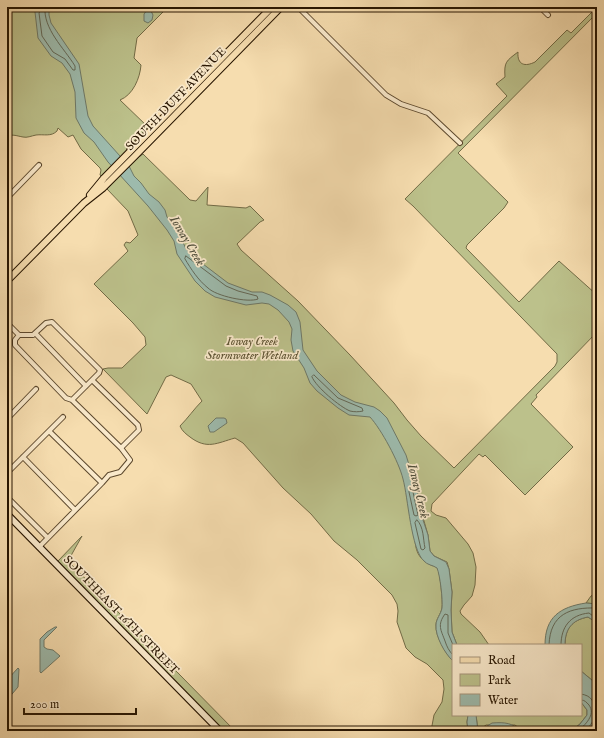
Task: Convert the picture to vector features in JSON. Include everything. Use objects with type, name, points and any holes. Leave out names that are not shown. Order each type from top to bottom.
[{"type":"main road","name":"SOUTH DUFF AVENUE","points":[[7,281],[106,180],[129,152],[272,7]]},
{"type":"main road","name":"SOUTH DUFF AVENUE","points":[[106,180],[134,157],[281,7]]},
{"type":"main road","name":"SOUTHEAST 16TH STREET","points":[[7,514],[220,731]]},
{"type":"street","points":[[298,7],[386,95],[400,104],[428,113],[460,143]]},
{"type":"street","points":[[540,7],[548,15]]},
{"type":"street","points":[[7,198],[39,165]]},
{"type":"street","points":[[7,323],[19,335],[33,336],[46,323],[52,322],[100,370],[99,373],[72,400]]},
{"type":"street","points":[[36,334],[86,386]]},
{"type":"street","points":[[19,335],[15,340],[15,345],[66,398],[72,400],[130,460],[120,472],[109,476],[39,547]]},
{"type":"street","points":[[92,380],[138,425],[139,430],[120,448]]},
{"type":"street","points":[[7,419],[36,389]]},
{"type":"street","points":[[7,473],[63,417]]},
{"type":"street","points":[[49,431],[102,483]]},
{"type":"street","points":[[22,458],[76,510]]},
{"type":"street","points":[[7,498],[48,538]]},
{"type":"green space","name":"Ioway Creek Stormwater Wetland","points":[[7,7],[160,7],[164,11],[137,38],[134,58],[141,65],[139,75],[135,86],[129,94],[120,100],[148,127],[126,149],[136,159],[143,154],[190,200],[196,201],[208,187],[207,205],[246,208],[250,206],[264,220],[237,244],[241,250],[298,301],[394,403],[421,436],[454,468],[555,366],[557,362],[557,354],[405,199],[507,96],[496,84],[505,77],[505,68],[508,60],[518,52],[519,60],[522,64],[535,62],[567,30],[571,33],[597,7],[597,13],[458,153],[508,202],[504,208],[467,245],[466,248],[519,302],[559,261],[597,295],[597,332],[536,395],[537,397],[531,404],[573,447],[525,495],[485,455],[483,457],[479,454],[432,504],[431,511],[436,515],[446,518],[468,544],[473,553],[476,567],[475,585],[472,596],[460,611],[461,614],[480,632],[488,644],[457,644],[452,632],[452,592],[449,569],[447,562],[434,556],[430,551],[428,535],[420,507],[415,538],[416,546],[422,559],[430,565],[438,568],[440,576],[442,605],[436,623],[436,629],[447,654],[452,660],[452,716],[468,716],[468,731],[431,731],[434,715],[442,702],[444,689],[443,680],[427,664],[415,657],[406,648],[397,622],[397,604],[392,595],[357,560],[334,541],[311,514],[283,488],[243,443],[235,438],[212,444],[202,443],[196,441],[183,431],[180,426],[202,401],[191,384],[171,375],[166,377],[147,414],[103,369],[122,368],[146,345],[145,337],[94,284],[128,251],[124,245],[126,242],[130,243],[138,235],[128,211],[107,189],[111,185],[100,175],[100,168],[81,149],[73,135],[68,137],[58,128],[55,133],[50,135],[26,137],[13,135],[7,136]]},
{"type":"green space","points":[[82,536],[68,561],[235,731],[224,731],[58,561]]},
{"type":"green space","points":[[597,592],[597,604],[586,603],[591,596]]},
{"type":"green space","points":[[588,617],[594,621],[597,626],[597,688],[593,681],[582,672],[582,644],[565,644],[568,629],[582,618]]},
{"type":"green space","points":[[582,703],[587,710],[587,715],[580,724],[571,731],[523,731],[515,725],[486,725],[478,731],[476,716],[582,716]]},
{"type":"water","name":"Ioway Creek","points":[[37,7],[49,7],[51,23],[79,64],[88,116],[93,126],[129,166],[134,176],[149,194],[159,202],[165,210],[167,217],[178,231],[186,249],[228,283],[252,292],[262,292],[288,305],[296,312],[300,322],[303,350],[317,371],[341,395],[355,402],[374,407],[387,418],[406,455],[418,494],[423,520],[428,535],[430,551],[434,556],[446,562],[449,569],[452,592],[452,632],[457,644],[452,644],[452,660],[441,644],[436,629],[436,623],[442,604],[438,571],[437,568],[425,562],[416,546],[410,523],[405,487],[401,472],[394,455],[379,429],[370,417],[349,415],[338,408],[317,391],[310,383],[304,368],[293,351],[291,340],[292,329],[289,322],[278,310],[269,304],[262,303],[246,305],[215,297],[205,291],[195,281],[177,254],[174,241],[167,230],[148,206],[108,162],[94,142],[84,133],[76,118],[75,92],[70,74],[62,63],[51,56],[38,38],[35,12]]},
{"type":"water","points":[[147,10],[151,11],[153,15],[152,20],[148,23],[144,21],[144,14]]},
{"type":"water","points":[[216,418],[224,418],[226,419],[227,423],[214,432],[210,432],[208,426]]},
{"type":"water","points":[[586,603],[597,604],[597,626],[594,621],[588,617],[582,618],[570,626],[566,634],[565,644],[545,644],[546,635],[551,620],[562,611]]},
{"type":"water","points":[[57,627],[44,640],[44,647],[53,650],[60,656],[41,673],[40,639]]},
{"type":"water","points":[[18,668],[18,687],[7,700],[7,680]]},
{"type":"water","points":[[582,672],[593,681],[597,688],[597,728],[595,731],[571,731],[580,724],[587,715],[587,710],[582,703]]},
{"type":"water","points":[[468,716],[476,716],[478,731],[468,731]]},
{"type":"water","points":[[492,723],[508,724],[523,731],[479,731]]}]
